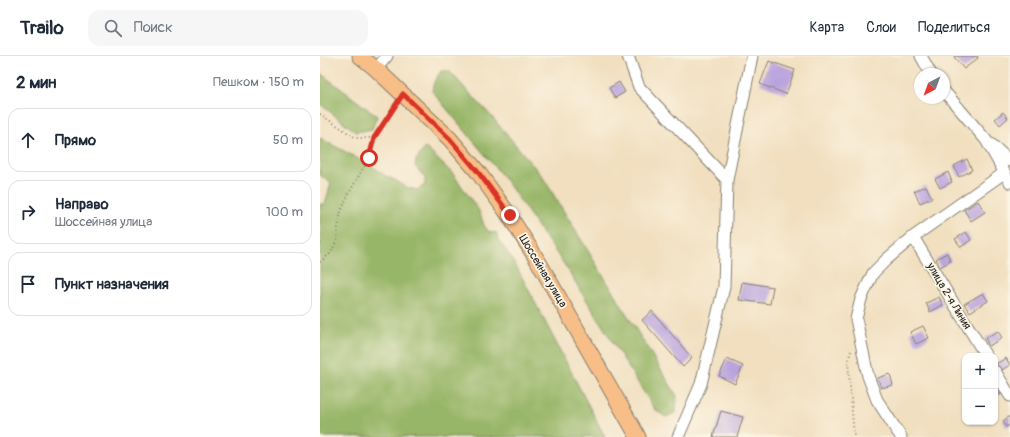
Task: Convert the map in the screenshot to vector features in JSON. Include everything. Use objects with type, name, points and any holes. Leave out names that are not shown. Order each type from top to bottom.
[{"type":"main road","name":"Шоссейная улица","points":[[360,56],[376,69],[450,139],[478,172],[510,215],[538,261],[638,437]]},
{"type":"street","points":[[376,69],[387,56]]},
{"type":"street","points":[[628,56],[639,87],[727,180]]},
{"type":"street","points":[[678,437],[701,384],[724,287],[727,180],[752,56]]},
{"type":"street","points":[[921,56],[928,68]]},
{"type":"street","points":[[950,98],[986,140],[1010,161]]},
{"type":"street","points":[[901,437],[877,400],[868,376],[856,319],[861,299],[873,274],[887,259],[913,237],[1007,178],[986,140]]},
{"type":"street","name":"улица 2-я Линия","points":[[913,237],[984,353]]},
{"type":"street","points":[[998,377],[1010,396]]},
{"type":"path","points":[[320,262],[330,253],[337,240],[338,227],[342,212],[349,193],[369,158],[374,138],[403,94]]},
{"type":"path","points":[[320,114],[356,138],[374,138]]},
{"type":"path","points":[[852,348],[848,361],[854,437]]},
{"type":"green space","points":[[441,71],[449,71],[492,117],[542,176],[677,396],[676,412],[666,417],[655,410],[566,267],[505,179],[432,91],[434,82]]},
{"type":"green space","points":[[320,73],[377,116],[372,129],[356,132],[320,104]]},
{"type":"green space","points":[[320,138],[375,168],[387,177],[406,187],[417,190],[425,185],[425,178],[415,166],[416,160],[425,147],[453,174],[479,211],[488,231],[493,233],[496,232],[499,241],[514,262],[605,437],[320,437],[320,204],[325,204],[331,183],[320,175]]},
{"type":"building","points":[[977,56],[978,58],[964,69],[954,57]]},
{"type":"building","points":[[769,61],[795,70],[786,94],[760,84]]},
{"type":"building","points":[[619,82],[625,92],[615,98],[609,88]]},
{"type":"building","points":[[1003,112],[1008,118],[1000,125],[995,119]]},
{"type":"building","points":[[967,159],[972,170],[959,177],[954,166]]},
{"type":"building","points":[[948,172],[952,182],[940,188],[935,179]]},
{"type":"building","points":[[926,186],[932,198],[920,203],[914,191]]},
{"type":"building","points":[[978,201],[985,212],[971,221],[964,210]]},
{"type":"building","points":[[966,232],[971,240],[961,247],[955,239]]},
{"type":"building","points":[[947,253],[951,261],[940,267],[936,259]]},
{"type":"building","points":[[742,282],[773,287],[770,304],[739,300]]},
{"type":"building","points":[[983,293],[988,301],[970,312],[964,304]]},
{"type":"building","points":[[939,297],[943,305],[930,312],[926,303]]},
{"type":"building","points":[[652,311],[692,358],[683,367],[642,320]]},
{"type":"building","points":[[923,326],[929,338],[916,344],[910,332]]},
{"type":"building","points":[[998,331],[1002,338],[989,346],[985,338]]},
{"type":"building","points":[[1006,358],[1010,365],[1000,371],[998,363]]},
{"type":"building","points":[[727,359],[743,366],[735,384],[719,376]]},
{"type":"building","points":[[890,374],[893,385],[881,388],[878,378]]},
{"type":"building","points":[[998,389],[1001,394],[998,396]]},
{"type":"building","points":[[721,411],[743,417],[737,437],[713,437]]},
{"type":"building","points":[[1010,416],[1010,425],[1006,427],[1003,421]]},
{"type":"route","points":[[369,158],[374,138],[403,94],[450,139],[478,172],[510,215]]}]
